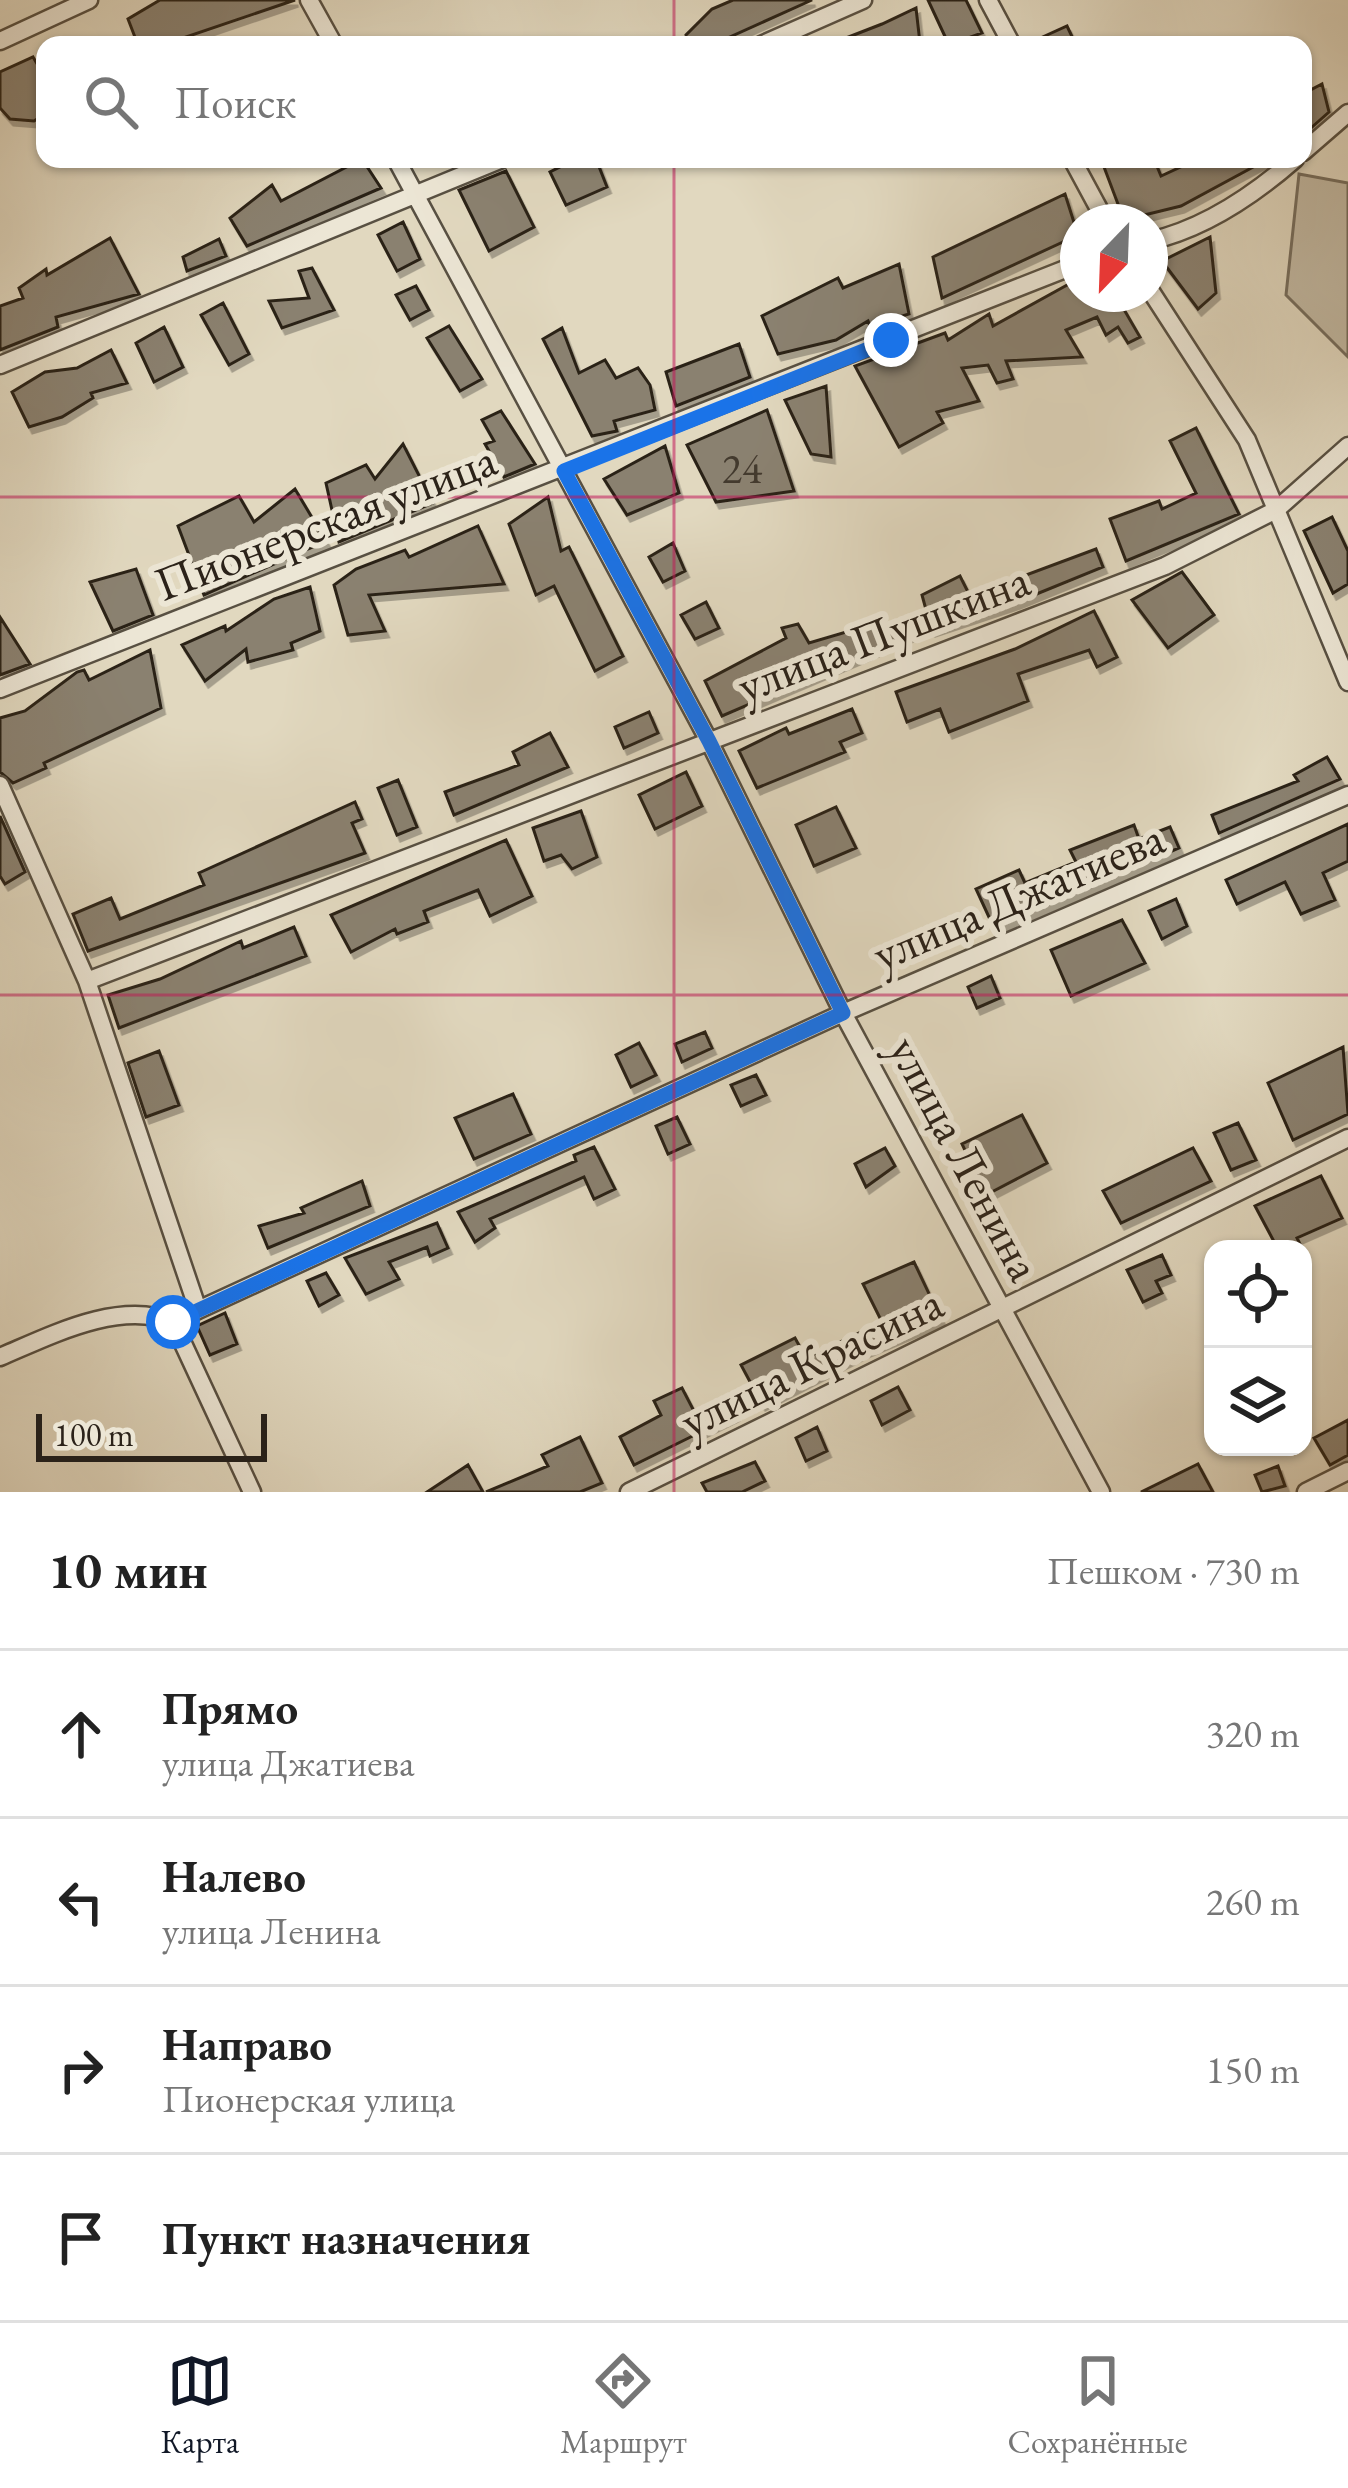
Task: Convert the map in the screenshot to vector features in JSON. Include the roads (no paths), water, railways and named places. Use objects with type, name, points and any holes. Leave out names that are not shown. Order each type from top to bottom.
[{"type":"street","points":[[0,41],[89,0]]},
{"type":"street","points":[[309,0],[329,36]]},
{"type":"street","points":[[781,36],[863,0]]},
{"type":"street","points":[[988,0],[1007,36]]},
{"type":"street","points":[[1312,144],[1348,113]]},
{"type":"street","name":"улица Ленина","points":[[401,168],[709,741],[843,1013],[1101,1492]]},
{"type":"street","points":[[0,365],[482,168]]},
{"type":"street","points":[[1077,168],[1096,204]]},
{"type":"street","points":[[1168,237],[1266,185],[1285,168]]},
{"type":"street","name":"Пионерская улица","points":[[0,689],[564,471],[1060,271]]},
{"type":"street","points":[[1164,312],[1247,440],[1348,682]]},
{"type":"street","name":"улица Пушкина","points":[[87,981],[1165,566],[1276,510],[1348,446]]},
{"type":"street","points":[[0,784],[87,981],[198,1310]]},
{"type":"street","name":"улица Джатиева","points":[[173,1322],[843,1013],[1348,795]]},
{"type":"street","name":"улица Красина","points":[[629,1492],[1348,1138]]},
{"type":"street","points":[[0,1357],[71,1327],[148,1312],[173,1322],[252,1492]]},
{"type":"street","points":[[1306,1492],[1348,1471]]}]
